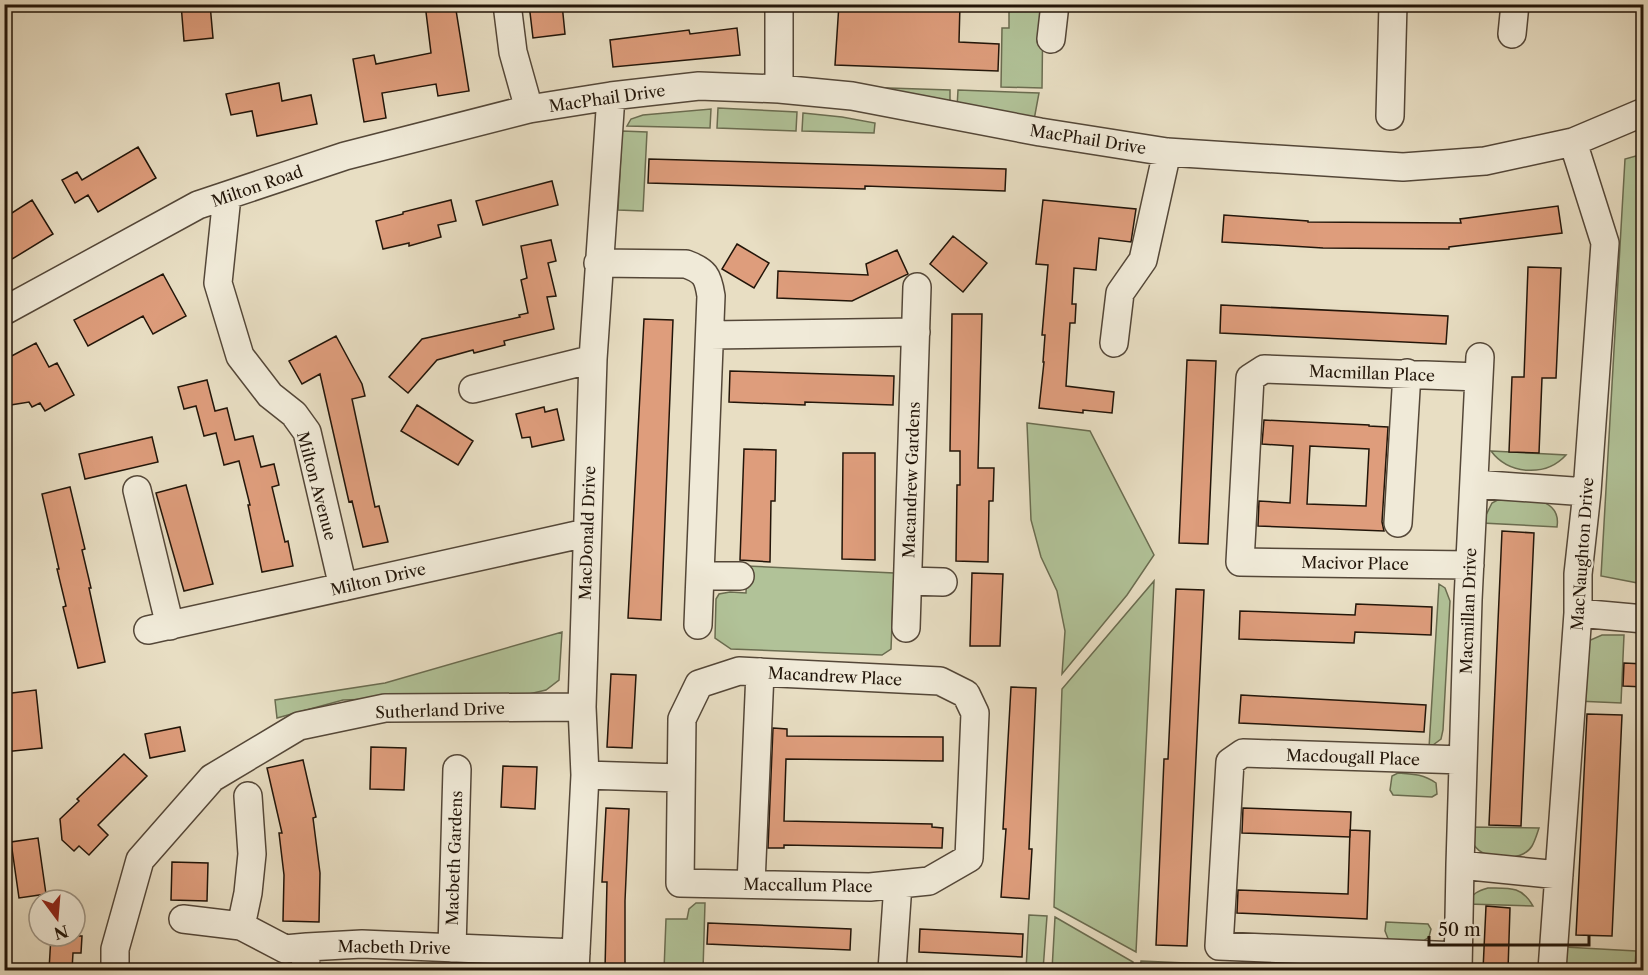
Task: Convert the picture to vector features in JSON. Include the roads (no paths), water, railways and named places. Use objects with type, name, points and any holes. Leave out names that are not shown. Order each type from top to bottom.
[{"type":"street","points":[[507,4],[513,52],[528,109]]},
{"type":"street","points":[[779,4],[779,89]]},
{"type":"street","points":[[1051,39],[1054,4]]},
{"type":"street","points":[[1390,116],[1393,4]]},
{"type":"street","points":[[1512,33],[1515,4]]},
{"type":"street","name":"MacPhail Drive","points":[[528,109],[611,96],[699,86],[779,89],[852,96],[1040,132],[1167,152],[1403,167],[1485,160],[1574,142],[1644,112]]},
{"type":"street","name":"MacDonald Drive","points":[[576,962],[585,775],[582,707],[593,359],[611,96]]},
{"type":"street","name":"Milton Road","points":[[4,310],[198,206],[345,156],[528,109]]},
{"type":"street","name":"MacNaughton Drive","points":[[1552,970],[1578,613],[1578,574],[1587,492],[1605,243],[1574,142]]},
{"type":"street","points":[[1114,344],[1120,293],[1143,260],[1167,152]]},
{"type":"street","name":"Milton Avenue","points":[[227,196],[218,283],[240,356],[270,395],[294,414],[307,432],[343,587]]},
{"type":"street","points":[[598,263],[686,264],[705,274],[709,284],[710,335],[698,625]]},
{"type":"street","name":"Macandrew Gardens","points":[[906,628],[917,287]]},
{"type":"street","points":[[710,335],[916,332]]},
{"type":"street","points":[[473,389],[593,359]]},
{"type":"street","name":"Macmillan Place","points":[[1240,562],[1250,378],[1264,369],[1407,374],[1479,367]]},
{"type":"street","name":"Macmillan Drive","points":[[1458,963],[1463,760],[1479,367]]},
{"type":"street","points":[[1398,523],[1407,374]]},
{"type":"street","points":[[1474,484],[1587,492]]},
{"type":"street","name":"Milton Drive","points":[[137,490],[159,628],[586,533]]},
{"type":"street","name":"Macivor Place","points":[[1240,562],[1470,565]]},
{"type":"street","points":[[700,576],[740,576]]},
{"type":"street","points":[[908,581],[943,582]]},
{"type":"street","points":[[1578,613],[1644,619]]},
{"type":"street","name":"Macandrew Place","points":[[680,778],[682,719],[699,684],[739,671],[940,681],[966,694],[975,713],[973,794]]},
{"type":"street","points":[[751,884],[760,672]]},
{"type":"street","name":"Sutherland Drive","points":[[115,970],[115,949],[140,861],[212,778],[298,726],[385,708],[582,707]]},
{"type":"street","name":"Macdougall Place","points":[[1458,963],[1219,946],[1230,762],[1243,753],[1463,760]]},
{"type":"street","name":"Macbeth Gardens","points":[[452,948],[457,769]]},
{"type":"street","points":[[585,775],[680,778]]},
{"type":"street","name":"Maccallum Place","points":[[680,778],[680,883],[870,887],[929,881],[969,858],[973,794]]},
{"type":"street","points":[[241,926],[248,893],[252,854],[249,796]]},
{"type":"street","points":[[1460,865],[1559,875]]},
{"type":"street","points":[[892,970],[898,884]]},
{"type":"street","points":[[183,919],[241,926],[306,959]]},
{"type":"street","name":"Macbeth Drive","points":[[306,959],[362,944],[452,948],[576,962]]}]
